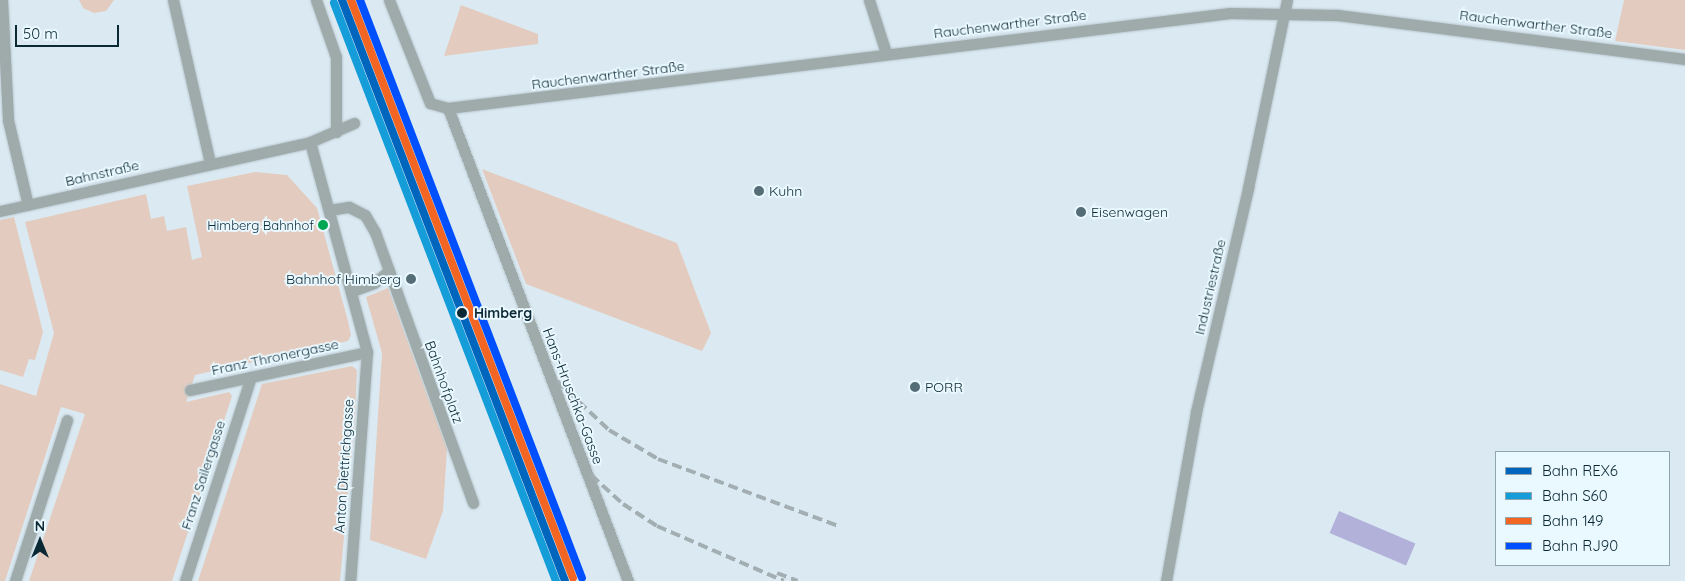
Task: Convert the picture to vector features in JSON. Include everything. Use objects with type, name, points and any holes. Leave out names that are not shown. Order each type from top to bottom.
[{"type":"street","points":[[2,0],[8,120],[28,205]]},
{"type":"street","points":[[173,0],[210,163]]},
{"type":"street","points":[[316,0],[336,57],[336,132]]},
{"type":"street","name":"Rauchenwarther Straße","points":[[388,0],[430,103],[448,108],[1230,13],[1337,15],[1685,59]]},
{"type":"street","points":[[869,0],[886,54]]},
{"type":"street","name":"Industriestraße","points":[[1166,581],[1196,412],[1248,188],[1287,0]]},
{"type":"street","name":"Hans-Hruschka-Gasse","points":[[448,108],[628,581]]},
{"type":"street","name":"Bahnstraße","points":[[0,212],[210,163],[310,142],[354,123]]},
{"type":"street","points":[[310,142],[352,291],[367,352]]},
{"type":"street","name":"Bahnhofplatz","points":[[328,210],[350,206],[365,215],[375,232],[473,503]]},
{"type":"street","points":[[352,291],[374,283],[389,272]]},
{"type":"street","name":"Franz Thronergasse","points":[[190,390],[367,352]]},
{"type":"street","name":"Anton Diettrichgasse","points":[[350,581],[367,352]]},
{"type":"street","name":"Franz Sailergasse","points":[[184,581],[251,377]]},
{"type":"street","points":[[15,581],[68,420]]},
{"type":"shaded area","points":[[79,0],[114,0],[106,11],[94,13],[83,8]]},
{"type":"shaded area","points":[[1624,0],[1685,0],[1685,50],[1615,41]]},
{"type":"shaded area","points":[[461,5],[538,34],[538,44],[444,56]]},
{"type":"shaded area","points":[[482,169],[677,243],[711,333],[702,351],[526,284]]},
{"type":"shaded area","points":[[255,172],[287,175],[317,208],[348,321],[351,335],[348,341],[195,375],[186,402],[229,392],[232,396],[172,581],[29,581],[85,414],[61,407],[5,581],[0,581],[0,384],[36,396],[54,333],[25,222],[146,194],[151,219],[164,216],[167,231],[186,227],[192,260],[202,257],[187,186]]},
{"type":"shaded area","points":[[14,217],[43,332],[35,360],[29,359],[23,377],[0,370],[0,220]]},
{"type":"shaded area","points":[[388,288],[447,449],[443,511],[426,559],[370,540],[382,353],[366,297]]},
{"type":"shaded area","points":[[352,366],[357,370],[355,416],[340,581],[198,581],[262,384]]},
{"type":"water","points":[[1339,511],[1415,543],[1406,566],[1330,533]]},
{"type":"railway","points":[[557,381],[609,430],[658,459],[841,527]]},
{"type":"railway","points":[[591,475],[623,504],[657,526],[784,581]]},
{"type":"railway","points":[[777,573],[798,581]]},
{"type":"rail line","name":"REX6","points":[[342,0],[565,581]]},
{"type":"rail line","name":"149","points":[[351,0],[573,578]]},
{"type":"rail line","name":"RJ90","points":[[360,0],[582,578]]},
{"type":"rail line","name":"S60","points":[[334,3],[556,581]]},
{"type":"place","name":"Kuhn","points":[[759,191]]},
{"type":"place","name":"Eisenwagen","points":[[1081,212]]},
{"type":"place","name":"Himberg Bahnhof","points":[[323,225]]},
{"type":"place","name":"Bahnhof Himberg","points":[[411,279]]},
{"type":"place","name":"Himberg","points":[[462,313]]},
{"type":"place","name":"PORR","points":[[915,387]]}]
